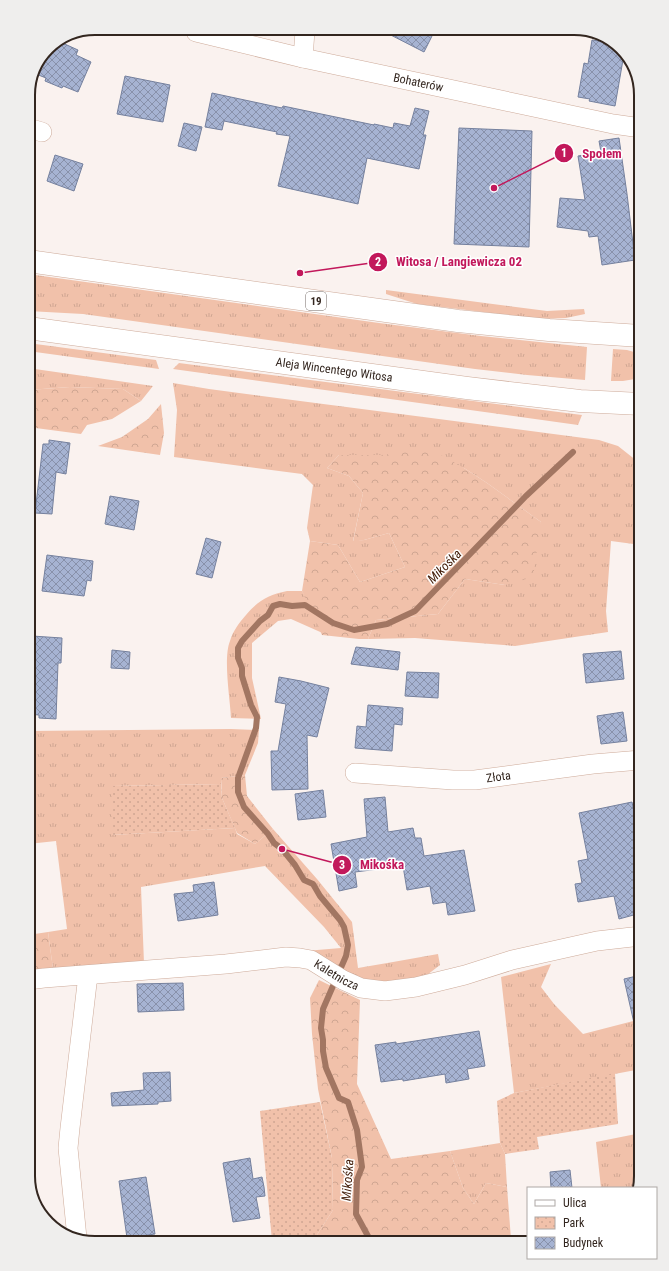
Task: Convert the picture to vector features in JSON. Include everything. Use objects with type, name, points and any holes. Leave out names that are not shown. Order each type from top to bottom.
[{"type":"main road","name":"19","points":[[35,263],[458,320],[549,330],[634,336]]},
{"type":"main road","name":"Aleja Wincentego Witosa","points":[[35,329],[467,388],[580,401],[634,404]]},
{"type":"street","name":"Bohaterów","points":[[208,35],[303,58],[613,124],[634,127]]},
{"type":"street","points":[[303,58],[305,35]]},
{"type":"street","name":"Złota","points":[[355,772],[453,780],[475,780],[592,764],[634,761]]},
{"type":"street","name":"Kaletnicza","points":[[35,979],[226,964],[286,957],[311,960],[336,976],[361,988],[385,991],[416,987],[556,949],[597,941],[634,937]]},
{"type":"street","points":[[77,1233],[68,1148],[88,975]]},
{"type":"green space","points":[[35,275],[379,323],[481,336],[587,347],[585,380],[475,369],[83,314],[35,311]]},
{"type":"green space","points":[[386,290],[547,311],[584,309],[585,314],[566,318],[541,319],[417,304],[386,294]]},
{"type":"green space","points":[[35,344],[156,360],[159,369],[35,352]]},
{"type":"green space","points":[[613,349],[634,352],[634,379],[611,381]]},
{"type":"green space","points":[[179,363],[582,415],[578,425],[173,369]]},
{"type":"green space","points":[[35,369],[153,386],[141,401],[123,389],[70,387],[35,390]]},
{"type":"green space","points":[[173,383],[599,440],[618,446],[634,459],[634,544],[611,541],[606,611],[608,632],[515,646],[415,638],[368,639],[376,620],[438,614],[465,579],[505,585],[541,522],[464,468],[382,455],[339,455],[327,468],[349,476],[363,493],[353,541],[364,540],[389,533],[405,567],[360,582],[338,545],[310,541],[307,528],[313,485],[302,474],[174,457],[177,410]]},
{"type":"green space","points":[[70,387],[123,389],[141,401],[112,419],[87,425],[81,434],[35,428],[35,390]]},
{"type":"green space","points":[[161,404],[164,433],[160,455],[98,446],[122,437],[148,419]]},
{"type":"green space","points":[[430,449],[487,483],[541,522],[533,577],[505,585],[465,579],[438,614],[376,620],[368,639],[322,635],[302,591],[310,541],[338,545],[360,582],[405,567],[389,533],[353,542],[363,493],[349,476],[327,468],[339,455],[382,455]]},
{"type":"green space","points":[[287,591],[302,591],[327,635],[291,619],[278,621],[252,643],[252,678],[261,719],[231,718],[227,657],[230,641],[236,627],[260,602],[269,596]]},
{"type":"green space","points":[[259,730],[258,743],[245,775],[221,778],[221,784],[113,786],[112,835],[235,828],[237,834],[255,844],[273,829],[352,922],[358,968],[438,954],[440,965],[427,975],[406,981],[386,984],[355,979],[305,951],[341,948],[324,927],[265,866],[141,887],[144,963],[53,969],[48,932],[67,929],[56,841],[35,843],[35,731]]},
{"type":"green space","points":[[245,775],[247,796],[273,829],[255,844],[237,833],[222,798],[221,778]]},
{"type":"green space","points":[[221,784],[222,798],[235,828],[112,835],[112,786]]},
{"type":"green space","points":[[48,932],[53,969],[35,971],[35,934]]},
{"type":"green space","points":[[551,964],[541,987],[554,1004],[583,1034],[634,1021],[634,1070],[514,1093],[501,977]]},
{"type":"green space","points":[[319,980],[360,1000],[357,1084],[391,1159],[450,1151],[463,1188],[474,1204],[486,1183],[507,1187],[511,1236],[316,1236],[333,1210],[332,1158],[318,1089],[310,998]]},
{"type":"green space","points":[[615,1073],[618,1124],[537,1137],[539,1149],[505,1154],[500,1143],[497,1101],[514,1093]]},
{"type":"green space","points":[[320,1102],[332,1158],[333,1210],[316,1236],[272,1236],[260,1111]]},
{"type":"green space","points":[[634,1134],[634,1176],[632,1187],[601,1187],[596,1142]]},
{"type":"green space","points":[[500,1143],[505,1154],[507,1187],[486,1183],[474,1204],[463,1188],[450,1151]]},
{"type":"building","points":[[391,35],[432,35],[424,52]]},
{"type":"building","points":[[592,40],[599,41],[607,45],[623,60],[615,106],[589,101],[590,99],[578,97],[584,63],[588,64]]},
{"type":"building","points":[[64,44],[78,50],[76,55],[91,62],[78,92],[63,86],[62,88],[45,81],[46,78],[38,75],[41,68],[47,58]]},
{"type":"building","points":[[125,76],[170,85],[163,122],[117,114]]},
{"type":"building","points":[[212,93],[282,108],[283,106],[393,128],[394,123],[410,126],[415,108],[429,111],[423,135],[426,135],[419,169],[367,158],[358,204],[278,186],[290,136],[224,121],[222,130],[205,127]]},
{"type":"building","points":[[184,123],[202,127],[196,151],[178,146]]},
{"type":"building","points":[[459,128],[532,131],[529,247],[454,244]]},
{"type":"building","points":[[619,138],[634,260],[602,265],[598,236],[589,237],[588,231],[557,227],[560,198],[585,200],[578,156],[601,152],[599,141]]},
{"type":"building","points":[[55,155],[83,164],[74,191],[47,181]]},
{"type":"building","points":[[49,440],[70,443],[66,474],[56,472],[52,514],[35,513],[43,444],[49,444]]},
{"type":"building","points":[[110,496],[139,501],[134,530],[105,524]]},
{"type":"building","points":[[206,538],[221,542],[212,578],[196,574]]},
{"type":"building","points":[[47,555],[93,561],[91,581],[87,580],[84,596],[42,591]]},
{"type":"building","points":[[35,636],[62,638],[61,663],[58,663],[56,719],[39,718],[39,715],[35,715]]},
{"type":"building","points":[[356,647],[400,652],[398,670],[351,664]]},
{"type":"building","points":[[112,650],[130,652],[129,669],[111,668]]},
{"type":"building","points":[[621,651],[624,679],[586,683],[583,654]]},
{"type":"building","points":[[407,672],[439,673],[438,698],[405,696]]},
{"type":"building","points":[[279,677],[329,688],[317,737],[307,735],[308,789],[272,790],[271,751],[278,751],[286,704],[275,702]]},
{"type":"building","points":[[368,705],[403,708],[402,725],[394,724],[392,751],[355,748],[357,726],[366,727]]},
{"type":"building","points":[[623,712],[627,741],[601,744],[597,716]]},
{"type":"building","points":[[323,790],[326,817],[298,820],[295,794]]},
{"type":"building","points":[[385,797],[388,832],[413,828],[415,838],[421,838],[424,856],[464,850],[475,911],[448,915],[446,902],[433,904],[430,886],[407,890],[403,866],[355,872],[357,887],[339,891],[331,844],[367,837],[364,799]]},
{"type":"building","points":[[632,802],[634,812],[634,915],[619,919],[614,896],[578,902],[575,884],[582,883],[578,861],[588,859],[579,813]]},
{"type":"building","points":[[214,882],[218,915],[178,921],[174,894],[194,892],[193,885]]},
{"type":"building","points":[[634,977],[634,1023],[624,979]]},
{"type":"building","points":[[183,983],[184,1010],[138,1012],[137,984]]},
{"type":"building","points":[[479,1031],[485,1066],[467,1069],[469,1079],[446,1083],[445,1074],[403,1081],[403,1079],[381,1082],[375,1045],[396,1042],[396,1044]]},
{"type":"building","points":[[170,1072],[171,1101],[158,1102],[158,1104],[112,1106],[111,1093],[144,1090],[143,1073]]},
{"type":"building","points":[[250,1158],[253,1179],[262,1177],[264,1187],[265,1196],[256,1197],[260,1218],[233,1222],[223,1163]]},
{"type":"building","points":[[570,1170],[572,1187],[551,1187],[550,1172]]},
{"type":"building","points":[[146,1177],[155,1234],[127,1236],[119,1181]]},
{"type":"waterway","name":"Mikośka","points":[[368,1236],[356,1214],[357,1180],[362,1167],[357,1130],[348,1102],[339,1098],[326,1068],[321,1028],[323,1009],[346,956],[348,945],[344,927],[340,920],[320,896],[313,884],[304,880],[295,865],[282,849],[274,843],[244,807],[238,792],[238,778],[256,728],[257,717],[251,705],[242,676],[242,668],[238,658],[238,648],[242,641],[260,621],[268,615],[273,606],[280,604],[292,606],[305,605],[333,623],[354,630],[387,624],[415,611],[526,496],[573,452]]},
{"type":"place","name":"Społem","points":[[494,188]]},
{"type":"place","name":"Witosa / Langiewicza 02","points":[[300,273]]},
{"type":"place","name":"Mikośka","points":[[282,849]]}]
